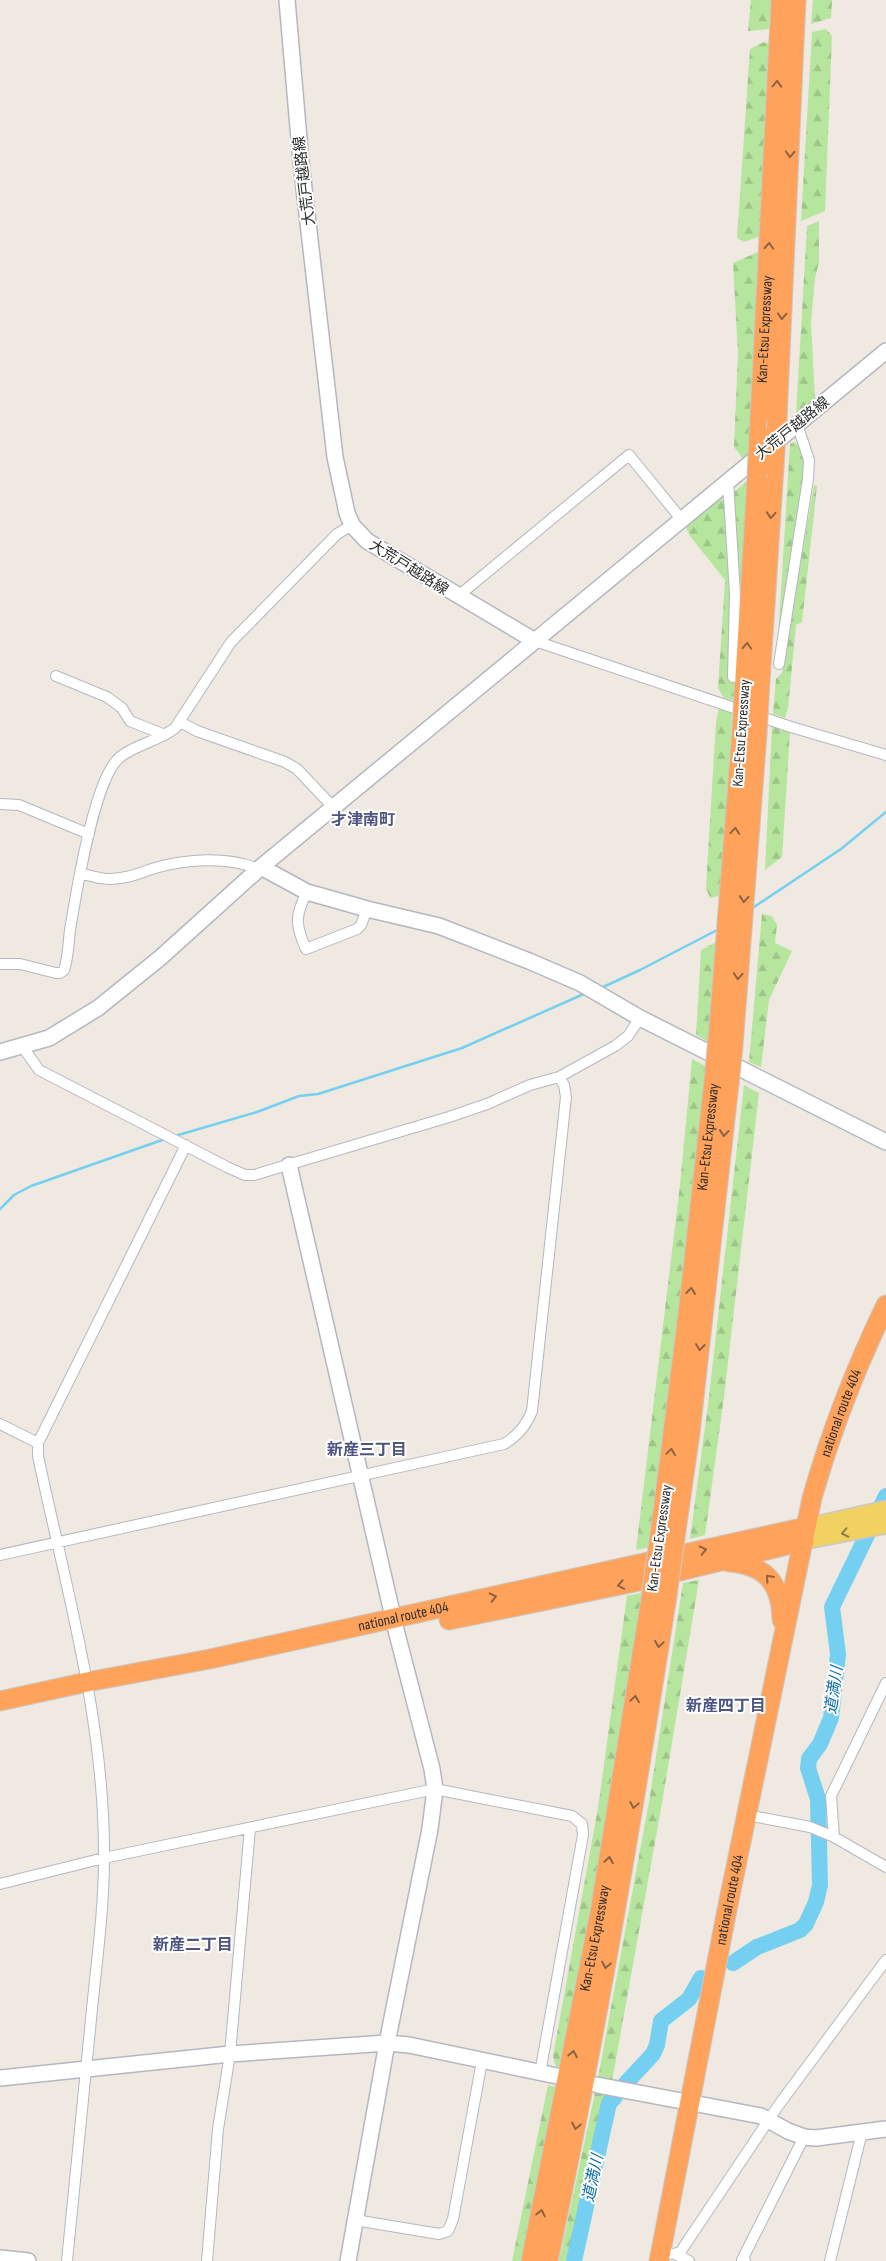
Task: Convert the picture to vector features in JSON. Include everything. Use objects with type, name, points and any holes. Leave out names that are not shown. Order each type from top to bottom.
[{"type":"highway","name":"Kan-Etsu Expressway","points":[[548,2261],[612,1935],[668,1533],[685,1340],[722,1082],[734,931],[747,870],[757,477],[781,0]]},
{"type":"highway","name":"Kan-Etsu Expressway","points":[[752,696],[777,420],[796,0]]},
{"type":"highway","name":"Kan-Etsu Expressway","points":[[734,931],[731,880],[750,732]]},
{"type":"highway","name":"national route 404","points":[[665,2256],[690,2104],[747,1816],[805,1534],[823,1456],[859,1360],[886,1304]]},
{"type":"highway","name":"national route 404","points":[[395,1624],[630,1583],[718,1561],[805,1534]]},
{"type":"highway","name":"national route 404","points":[[0,1701],[88,1688],[395,1624],[805,1534]]},
{"type":"highway","points":[[718,1561],[743,1563],[756,1568],[769,1577],[780,1598],[783,1641]]},
{"type":"highway","name":"Kan-Etsu Expressway","points":[[531,2261],[600,1912],[659,1598]]},
{"type":"highway","name":"national route 404","points":[[0,1713],[88,1688]]},
{"type":"main road","points":[[805,1534],[886,1509]]},
{"type":"main road","points":[[805,1534],[886,1525]]},
{"type":"street","name":"大荒戸越路線","points":[[287,0],[300,153],[335,457],[341,491],[352,525],[367,541],[457,597],[535,641],[886,351]]},
{"type":"street","points":[[779,664],[808,479],[809,460],[797,424]]},
{"type":"street","points":[[457,597],[629,456],[682,520]]},
{"type":"street","points":[[728,481],[735,594],[732,677]]},
{"type":"street","points":[[0,964],[20,964],[56,973],[64,970],[80,873],[89,834],[104,783],[113,765],[126,753],[165,735],[180,722],[218,658],[231,642],[337,534],[352,525]]},
{"type":"street","points":[[0,1052],[49,1038],[98,1008],[160,958],[259,868],[535,641],[791,726],[886,755]]},
{"type":"street","points":[[56,676],[107,697],[122,708],[130,721],[165,735]]},
{"type":"street","points":[[180,722],[285,762],[297,769],[333,807]]},
{"type":"street","points":[[0,804],[19,805],[89,834]]},
{"type":"street","points":[[80,873],[100,878],[123,878],[176,863],[201,861],[240,863],[259,868],[307,892],[439,926],[493,945],[580,983],[640,1018],[886,1142]]},
{"type":"street","points":[[307,892],[298,911],[297,920],[300,936],[306,949],[358,929],[362,925],[367,909]]},
{"type":"street","points":[[22,1046],[39,1070],[227,1167],[246,1175],[254,1175],[449,1117],[487,1104],[530,1085],[559,1077],[615,1046],[628,1036],[640,1018]]},
{"type":"street","points":[[0,1555],[360,1474],[504,1444],[514,1438],[527,1422],[532,1411],[566,1097],[564,1085],[559,1077]]},
{"type":"street","points":[[67,2261],[104,1858],[101,1793],[93,1715],[58,1541],[38,1456],[38,1443],[186,1145]]},
{"type":"street","points":[[289,1165],[395,1624],[432,1769],[435,1789],[430,1829],[387,2043],[348,2261]]},
{"type":"street","points":[[0,1424],[38,1443]]},
{"type":"street","points":[[834,1837],[831,1796],[886,1683]]},
{"type":"street","points":[[0,1884],[104,1858],[435,1789],[560,1812],[572,1816],[582,1824],[584,1835],[540,2073]]},
{"type":"street","points":[[747,1816],[810,1827],[834,1837],[886,1867]]},
{"type":"street","points":[[207,2261],[218,2129],[230,2054],[250,1828]]},
{"type":"street","points":[[665,2256],[682,2251],[769,2120],[886,1960]]},
{"type":"street","points":[[0,2078],[230,2054],[387,2043],[409,2045],[557,2076]]},
{"type":"street","points":[[355,2220],[439,2234],[448,2231],[453,2219],[482,2061]]},
{"type":"street","points":[[597,2085],[761,2116],[788,2131],[804,2137],[816,2138],[886,2129]]},
{"type":"street","points":[[830,2261],[862,2132]]},
{"type":"street","points":[[745,2261],[742,2260],[804,2137]]},
{"type":"street","points":[[665,2256],[689,2261]]},
{"type":"street","points":[[0,2258],[28,2261]]},
{"type":"green space","points":[[751,0],[771,0],[769,29],[748,31]]},
{"type":"green space","points":[[813,0],[832,0],[831,18],[811,24]]},
{"type":"green space","points":[[826,29],[832,36],[825,211],[801,221],[812,32]]},
{"type":"green space","points":[[764,42],[770,44],[761,236],[744,242],[737,238],[750,49]]},
{"type":"green space","points":[[819,221],[819,262],[815,278],[811,322],[815,400],[796,415],[807,226]]},
{"type":"green space","points":[[765,249],[754,451],[743,459],[734,447],[738,353],[733,263]]},
{"type":"green space","points":[[794,442],[802,448],[806,464],[778,640],[790,444]]},
{"type":"green space","points":[[751,478],[742,639],[734,492]]},
{"type":"green space","points":[[814,485],[817,486],[802,622],[796,625],[788,708],[785,718],[773,714],[776,679],[782,673]]},
{"type":"green space","points":[[720,496],[725,503],[738,677],[735,701],[724,698],[718,688],[725,580],[690,536],[685,526]]},
{"type":"green space","points":[[719,708],[732,711],[725,894],[710,898],[706,888],[716,722]]},
{"type":"green space","points":[[772,726],[790,732],[782,857],[765,870]]},
{"type":"green space","points":[[762,914],[771,916],[777,924],[775,943],[792,951],[769,1000],[761,1067],[749,1062]]},
{"type":"green space","points":[[720,940],[711,1043],[696,1035],[701,950]]},
{"type":"green space","points":[[692,1059],[709,1068],[651,1547],[636,1550],[680,1185]]},
{"type":"green space","points":[[744,1085],[759,1093],[724,1397],[705,1535],[690,1539],[709,1397]]},
{"type":"green space","points":[[699,1580],[662,1803],[612,2081],[598,2078],[649,1802],[683,1583]]},
{"type":"green space","points":[[644,1592],[612,1796],[562,2070],[555,2065],[553,2056],[598,1808],[627,1596]]},
{"type":"green space","points":[[548,2085],[558,2088],[523,2261],[512,2261]]},
{"type":"green space","points":[[595,2093],[608,2096],[573,2261],[559,2261]]},
{"type":"waterway","points":[[751,909],[841,849],[886,812]]},
{"type":"waterway","points":[[601,988],[719,929]]},
{"type":"waterway","points":[[175,1136],[257,1112],[299,1096],[318,1094],[462,1048],[586,993]]},
{"type":"waterway","points":[[0,1209],[14,1195],[31,1186],[165,1139]]},
{"type":"waterway","name":"道満川","points":[[733,1963],[757,1947],[800,1930],[806,1924],[816,1902],[820,1885],[818,1799],[808,1768],[809,1759],[820,1744],[831,1718],[838,1654],[832,1607],[886,1496]]},
{"type":"waterway","name":"道満川","points":[[626,2083],[653,2054],[657,2045],[661,2021],[689,1999],[701,1978]]},
{"type":"waterway","name":"道満川","points":[[574,2261],[609,2103],[615,2097]]},
{"type":"district","name":"才津南町","points":[[363,819]]},
{"type":"district","name":"新産三丁目","points":[[367,1449]]},
{"type":"district","name":"新産四丁目","points":[[726,1705]]},
{"type":"district","name":"新産二丁目","points":[[193,1944]]}]
